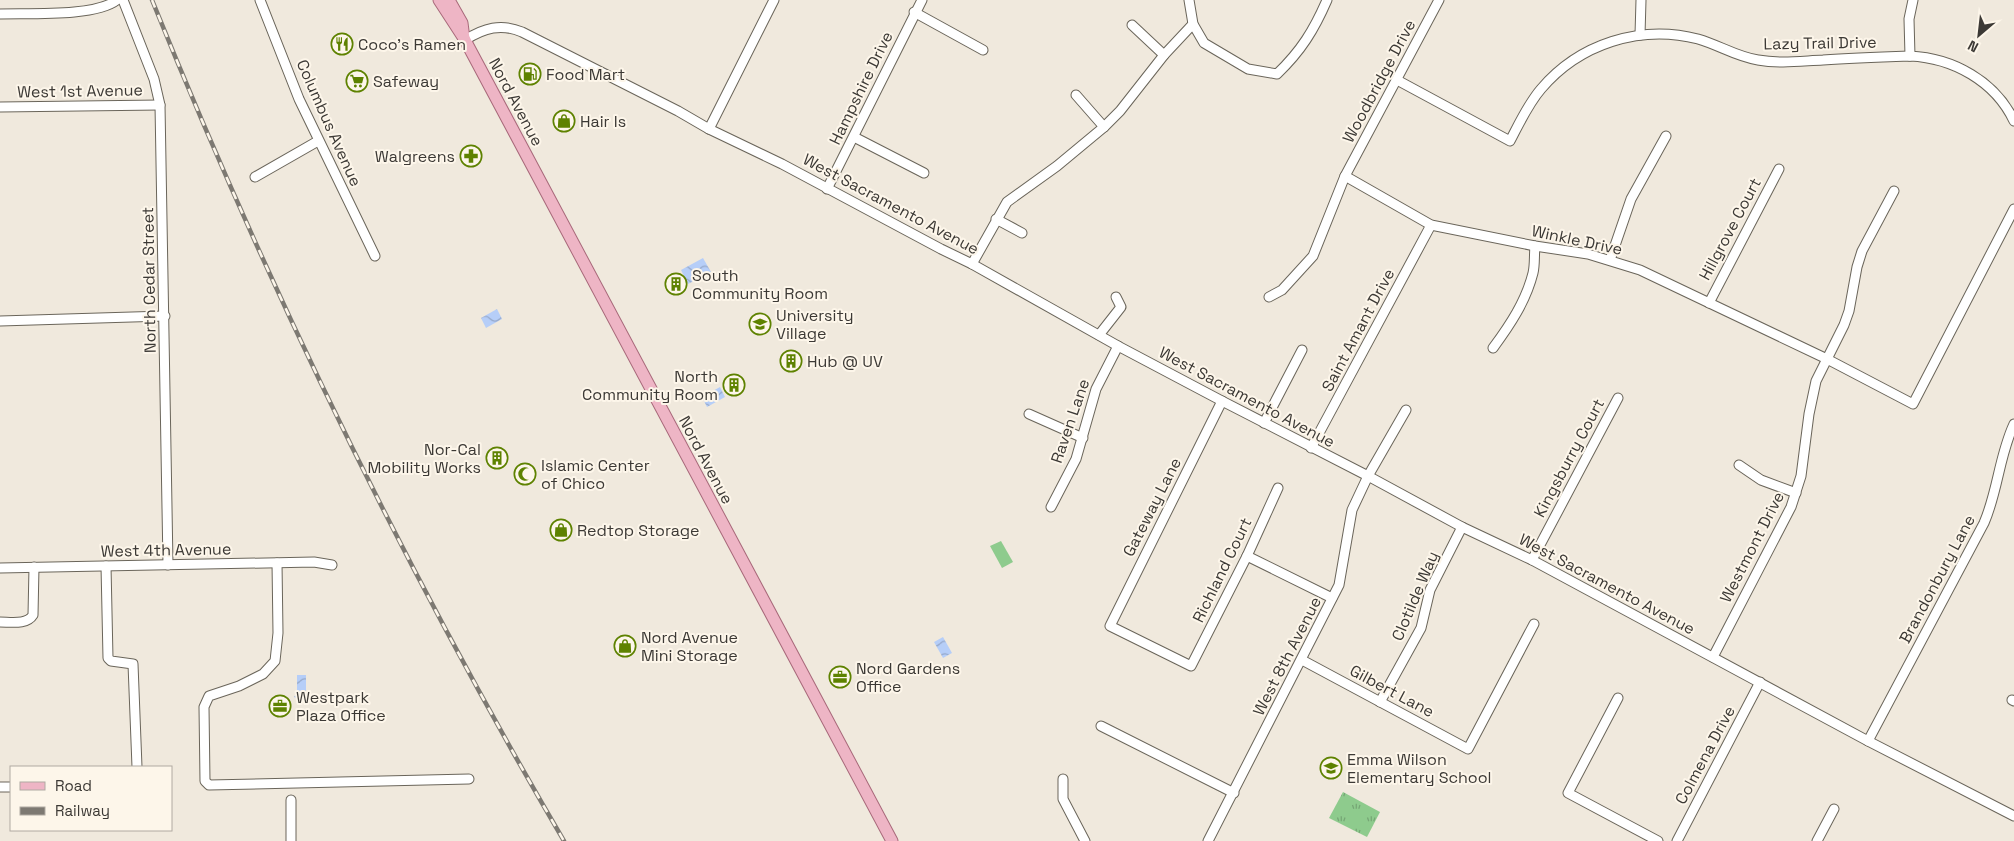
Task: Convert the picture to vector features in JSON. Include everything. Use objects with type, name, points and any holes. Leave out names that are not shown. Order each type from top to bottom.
[{"type":"main road","name":"Nord Avenue","points":[[439,0],[465,40],[892,841]]},
{"type":"main road","name":"Nord Avenue","points":[[449,0],[462,23],[465,40]]},
{"type":"street","points":[[0,14],[87,11],[113,4],[117,0]]},
{"type":"street","name":"North Cedar Street","points":[[123,0],[154,79],[160,105],[168,565]]},
{"type":"street","name":"Columbus Avenue","points":[[260,0],[299,99],[375,256]]},
{"type":"street","points":[[709,129],[774,0]]},
{"type":"street","name":"Hampshire Drive","points":[[828,189],[914,12],[922,0]]},
{"type":"street","points":[[1189,0],[1193,24],[1204,43],[1248,69],[1277,74],[1296,56],[1317,22],[1327,0]]},
{"type":"street","name":"Woodbridge Drive","points":[[1268,296],[1282,290],[1313,256],[1345,176],[1439,0]]},
{"type":"street","points":[[1640,35],[1641,0]]},
{"type":"street","points":[[1910,56],[1909,19],[1913,0]]},
{"type":"street","points":[[914,12],[983,50]]},
{"type":"street","points":[[972,264],[1007,202],[1104,127],[1120,111],[1164,55],[1193,24]]},
{"type":"street","points":[[1132,25],[1164,55]]},
{"type":"street","name":"West Sacramento Avenue","points":[[465,40],[477,32],[494,27],[511,27],[678,111],[709,129],[782,164],[972,264],[1118,346],[1462,527],[1532,560],[2014,816]]},
{"type":"street","name":"Lazy Trail Drive","points":[[1397,80],[1510,141],[1540,90],[1570,62],[1588,50],[1607,42],[1640,35],[1683,36],[1738,55],[1775,62],[1927,56],[1966,70],[1982,81],[1998,96],[2014,121]]},
{"type":"street","points":[[1076,96],[1104,127]]},
{"type":"street","name":"West 1st Avenue","points":[[0,107],[160,105]]},
{"type":"street","points":[[1610,260],[1631,199],[1666,136]]},
{"type":"street","points":[[854,137],[924,174]]},
{"type":"street","points":[[255,177],[318,141]]},
{"type":"street","name":"Hillgrove Court","points":[[1709,303],[1779,169]]},
{"type":"street","name":"Winkle Drive","points":[[1345,176],[1431,225],[1564,250],[1610,260],[1640,270],[1826,359]]},
{"type":"street","name":"Westmont Drive","points":[[1713,657],[1784,521],[1796,493],[1801,476],[1812,395],[1816,381],[1844,324],[1862,251],[1894,191]]},
{"type":"street","points":[[1826,359],[1913,404],[2014,209]]},
{"type":"street","points":[[996,219],[1022,233]]},
{"type":"street","name":"Saint Amant Drive","points":[[1311,448],[1431,225]]},
{"type":"street","points":[[1493,348],[1525,297],[1534,272],[1535,246]]},
{"type":"street","points":[[1099,335],[1121,307],[1116,297]]},
{"type":"street","points":[[0,320],[165,316]]},
{"type":"street","name":"Raven Lane","points":[[1051,507],[1076,459],[1096,389],[1118,346]]},
{"type":"street","points":[[1264,423],[1302,350]]},
{"type":"street","name":"Kingsburry Court","points":[[1532,560],[1618,398]]},
{"type":"street","name":"Gateway Lane","points":[[1190,666],[1110,626],[1222,401]]},
{"type":"street","name":"West 8th Avenue","points":[[1208,841],[1339,585],[1352,510],[1368,476],[1406,410]]},
{"type":"street","points":[[1029,414],[1083,438]]},
{"type":"street","name":"Brandonbury Lane","points":[[1868,740],[1984,523],[1996,490],[2002,454],[2014,424]]},
{"type":"street","points":[[1739,465],[1761,480],[1796,493]]},
{"type":"street","name":"Richland Court","points":[[1190,666],[1248,556],[1278,488]]},
{"type":"street","name":"Clotilde Way","points":[[1380,702],[1421,628],[1430,590],[1462,527]]},
{"type":"street","points":[[1248,556],[1332,598]]},
{"type":"street","name":"West 4th Avenue","points":[[0,568],[314,562],[332,565]]},
{"type":"street","points":[[277,563],[278,633],[275,661],[263,674],[239,686],[209,696],[204,707],[205,781],[208,785],[469,779]]},
{"type":"street","points":[[106,566],[108,658],[111,662],[133,664],[137,766]]},
{"type":"street","points":[[0,622],[27,621],[33,615],[34,567]]},
{"type":"street","name":"Gilbert Lane","points":[[1302,660],[1468,749],[1534,624]]},
{"type":"street","name":"Colmena Drive","points":[[1677,841],[1760,682]]},
{"type":"street","points":[[1618,698],[1568,793],[1658,841]]},
{"type":"street","points":[[1101,726],[1234,793]]},
{"type":"street","points":[[1063,779],[1063,798],[1085,841]]},
{"type":"street","points":[[291,800],[291,841]]},
{"type":"street","points":[[1817,841],[1834,809]]},
{"type":"green space","points":[[1001,541],[1013,562],[1002,568],[990,546]]},
{"type":"green space","points":[[1343,792],[1380,812],[1367,837],[1329,818]]},
{"type":"water","points":[[703,258],[711,272],[688,284],[681,270]]},
{"type":"water","points":[[497,309],[502,319],[486,328],[481,318]]},
{"type":"water","points":[[720,387],[725,397],[707,407],[702,397]]},
{"type":"water","points":[[943,637],[952,653],[943,658],[934,642]]},
{"type":"water","points":[[297,675],[306,675],[306,693],[301,693],[299,700],[294,697],[297,693]]},
{"type":"railway","points":[[152,0],[244,216],[343,428],[449,636],[564,841]]},
{"type":"place","name":"Coco's Ramen","points":[[342,44]]},
{"type":"place","name":"Food Mart","points":[[530,74]]},
{"type":"place","name":"Safeway","points":[[357,81]]},
{"type":"place","name":"Hair Is","points":[[564,121]]},
{"type":"place","name":"Walgreens","points":[[471,156]]},
{"type":"place","name":"South Community Room","points":[[676,284]]},
{"type":"place","name":"University Village","points":[[760,324]]},
{"type":"place","name":"Hub @ UV","points":[[791,361]]},
{"type":"place","name":"North Community Room","points":[[734,385]]},
{"type":"place","name":"Nor-Cal Mobility Works","points":[[497,458]]},
{"type":"place","name":"Islamic Center of Chico","points":[[525,474]]},
{"type":"place","name":"Redtop Storage","points":[[561,530]]},
{"type":"place","name":"Nord Avenue Mini Storage","points":[[625,646]]},
{"type":"place","name":"Nord Gardens Office","points":[[840,677]]},
{"type":"place","name":"Westpark Plaza Office","points":[[280,706]]},
{"type":"place","name":"Emma Wilson Elementary School","points":[[1331,768]]}]
